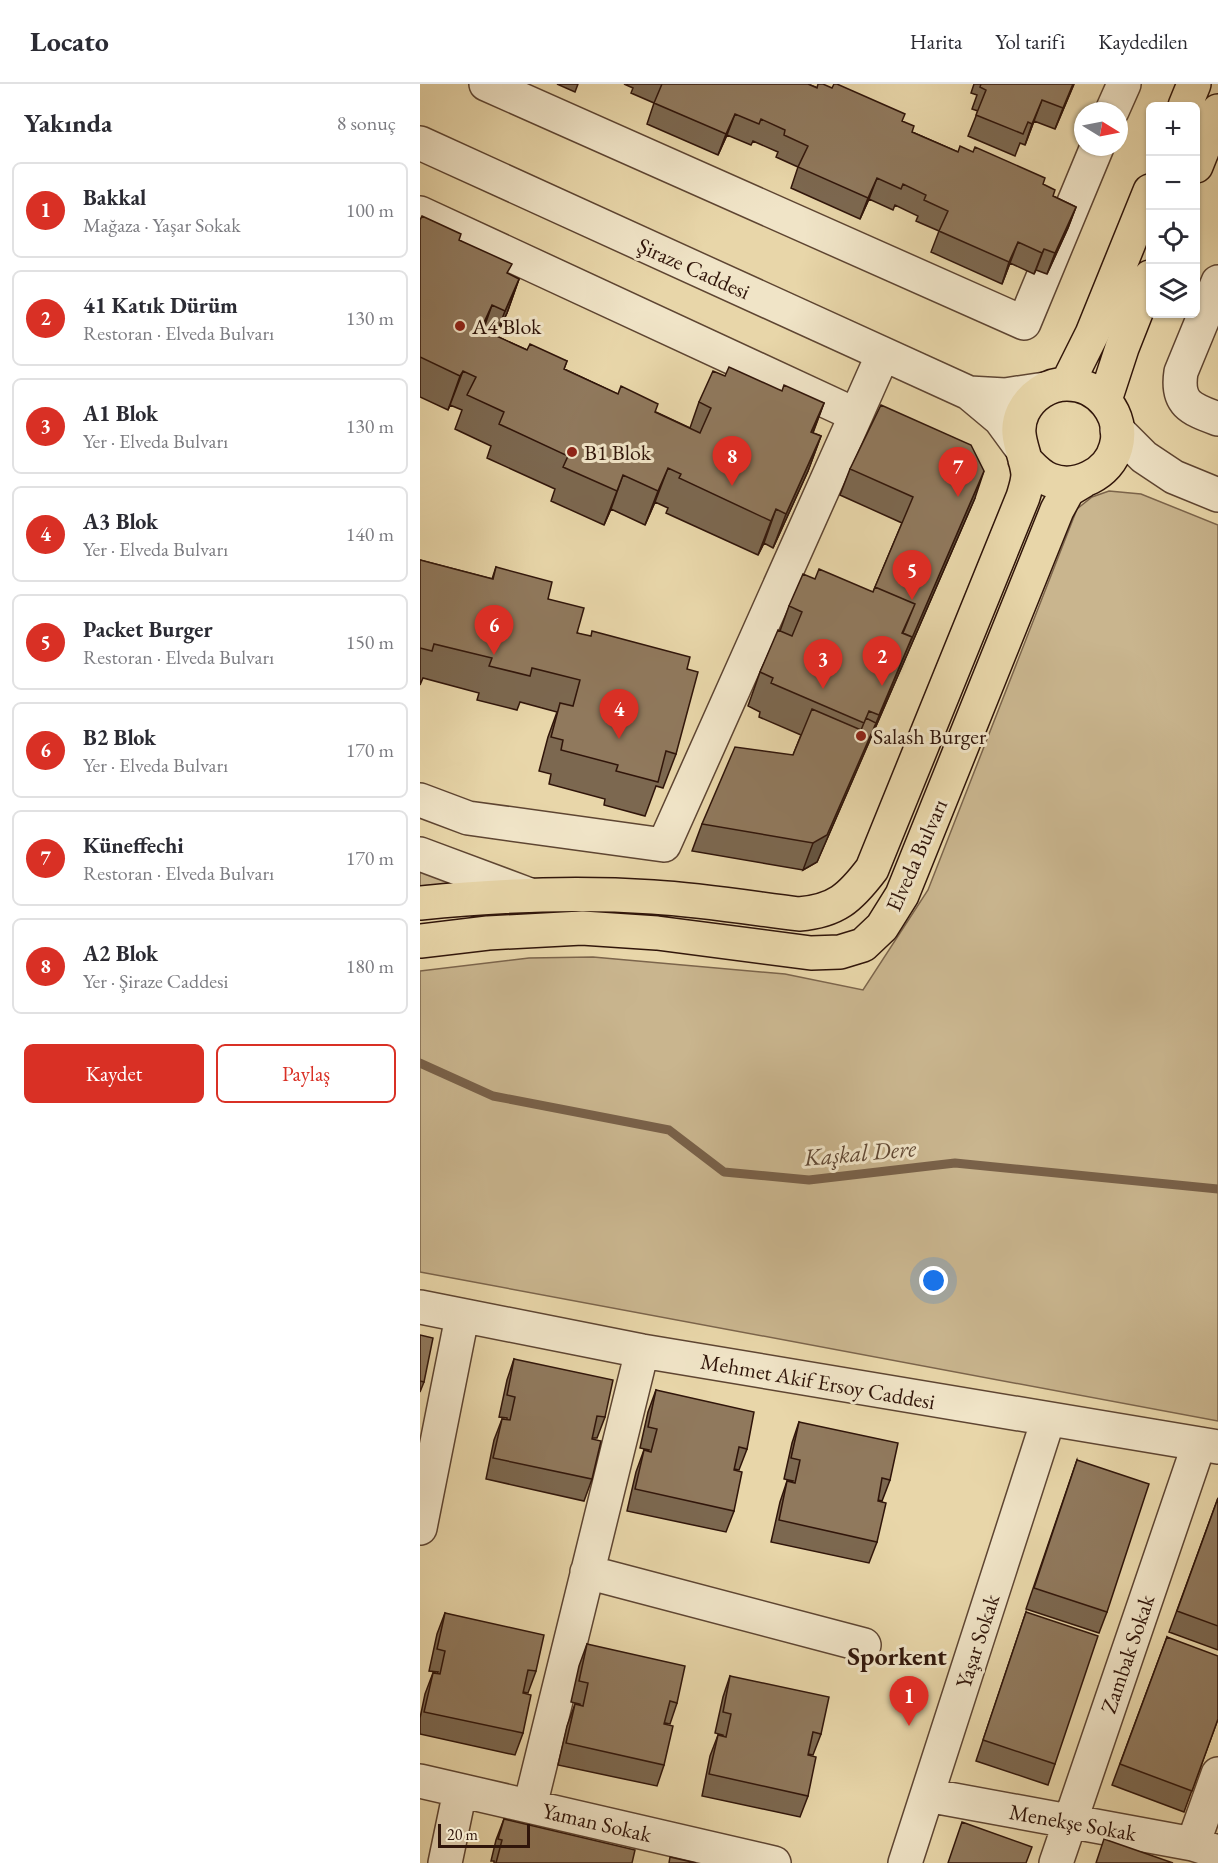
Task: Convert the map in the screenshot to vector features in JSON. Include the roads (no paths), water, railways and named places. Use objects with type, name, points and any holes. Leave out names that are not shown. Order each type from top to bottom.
[{"type":"main road","points":[[1187,102],[1194,84]]},
{"type":"main road","points":[[1200,156],[1218,111]]},
{"type":"main road","points":[[1056,387],[1092,334],[1146,201]]},
{"type":"main road","points":[[1105,400],[1146,287]]},
{"type":"main road","points":[[1077,384],[1092,390],[1105,400],[1113,414],[1117,430],[1116,447],[1109,462],[1090,477],[1066,483],[1050,480],[1036,473],[1022,453],[1018,429],[1022,413],[1032,399],[1056,387],[1077,384]]},
{"type":"main road","name":"Elveda Bulvarı","points":[[420,903],[530,894],[653,897],[799,914],[817,913],[835,906],[854,892],[872,869],[1023,497],[1028,477],[1022,453]]},
{"type":"main road","name":"Elveda Bulvarı","points":[[420,941],[488,933],[582,928],[657,933],[811,953],[840,952],[863,945],[882,927],[902,895],[1056,510],[1068,490],[1090,477]]},
{"type":"street","points":[[486,84],[1024,323],[1094,156]]},
{"type":"street","points":[[1116,102],[1124,84]]},
{"type":"street","name":"Şiraze Caddesi","points":[[420,143],[969,393]]},
{"type":"street","points":[[420,213],[856,415]]},
{"type":"street","points":[[1218,282],[1181,372],[1179,386],[1182,398],[1197,411],[1218,419]]},
{"type":"street","points":[[420,800],[468,818],[664,845],[883,354]]},
{"type":"street","points":[[969,393],[1005,395],[1056,387]]},
{"type":"street","points":[[969,393],[1000,419],[1022,453]]},
{"type":"street","points":[[1117,430],[1144,457],[1174,477],[1218,495]]},
{"type":"street","points":[[1090,477],[1141,471],[1174,477]]},
{"type":"street","points":[[420,854],[530,894]]},
{"type":"street","name":"Mehmet Akif Ersoy Caddesi","points":[[420,1307],[642,1351],[1209,1446]]},
{"type":"street","points":[[420,1528],[462,1317]]},
{"type":"street","points":[[530,1806],[642,1351]]},
{"type":"street","name":"Yaşar Sokak","points":[[905,1863],[1048,1420]]},
{"type":"street","name":"Zambak Sokak","points":[[1056,1863],[1209,1446]]},
{"type":"street","points":[[587,1572],[864,1645]]},
{"type":"street","points":[[1206,1848],[1218,1774]]},
{"type":"street","name":"Yaman Sokak","points":[[420,1781],[774,1863]]},
{"type":"street","points":[[445,1863],[460,1791]]},
{"type":"street","name":"Menekşe Sokak","points":[[927,1795],[1206,1848]]},
{"type":"waterway","name":"Kaşkal Dere","points":[[420,1063],[493,1096],[669,1130],[724,1172],[809,1180],[955,1163],[1218,1189]]},
{"type":"place","name":"A4 Blok","points":[[460,326]]},
{"type":"place","name":"B1 Blok","points":[[572,452]]},
{"type":"place","name":"A2 Blok","points":[[732,486]]},
{"type":"place","name":"Küneffechi","points":[[958,497]]},
{"type":"place","name":"Packet Burger","points":[[912,600]]},
{"type":"place","name":"B2 Blok","points":[[494,655]]},
{"type":"place","name":"41 Katık Dürüm","points":[[882,686]]},
{"type":"place","name":"A1 Blok","points":[[823,689]]},
{"type":"place","name":"Salash Burger","points":[[861,736]]},
{"type":"place","name":"A3 Blok","points":[[619,739]]},
{"type":"place","name":"Bakkal","points":[[909,1726]]},
{"type":"district","name":"Sporkent","points":[[897,1656]]}]
